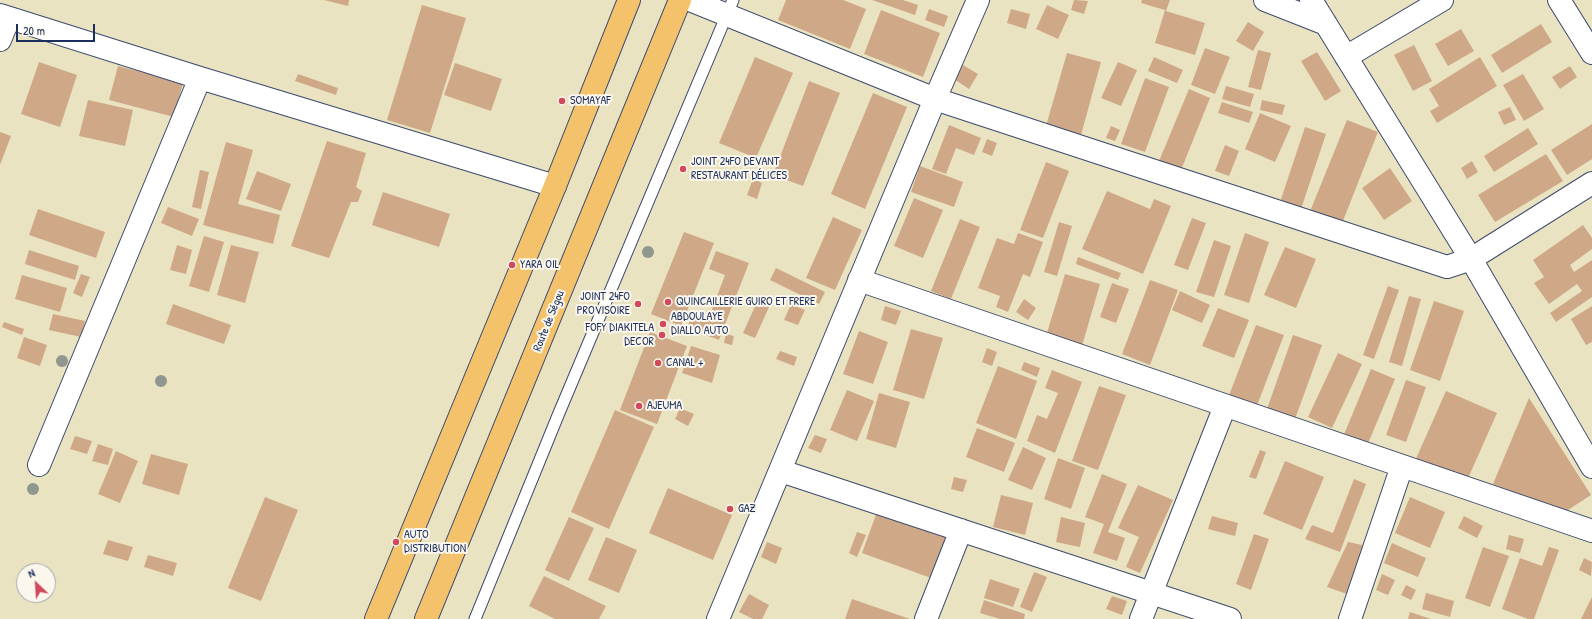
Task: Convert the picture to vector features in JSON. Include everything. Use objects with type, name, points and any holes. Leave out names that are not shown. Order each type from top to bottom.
[{"type":"highway","points":[[376,619],[555,186],[629,0]]},
{"type":"highway","name":"Route de Ségou","points":[[426,619],[680,0]]},
{"type":"street","points":[[690,0],[730,7],[936,99],[1447,267],[1471,259],[1592,183]]},
{"type":"street","points":[[718,619],[781,471],[859,280],[978,0]]},
{"type":"street","points":[[1265,0],[1326,24]]},
{"type":"street","points":[[1311,0],[1471,259],[1592,467]]},
{"type":"street","points":[[1346,57],[1442,0]]},
{"type":"street","points":[[1559,0],[1592,53]]},
{"type":"street","points":[[0,40],[4,16],[200,78],[555,186]]},
{"type":"street","points":[[40,464],[200,78]]},
{"type":"street","points":[[859,280],[1592,531]]},
{"type":"street","points":[[1141,619],[1225,406]]},
{"type":"street","points":[[1350,619],[1402,466]]},
{"type":"street","points":[[781,471],[1230,619]]},
{"type":"street","points":[[926,619],[961,530]]},
{"type":"lane","points":[[475,619],[562,406],[730,7]]},
{"type":"building","points":[[324,0],[349,0],[348,6]]},
{"type":"building","points":[[786,0],[843,0],[866,9],[850,49],[778,20]]},
{"type":"building","points":[[872,0],[903,0],[918,5],[915,15]]},
{"type":"building","points":[[1074,0],[1088,1],[1084,14],[1071,10]]},
{"type":"building","points":[[1142,0],[1170,0],[1166,11],[1205,23],[1195,55],[1155,43],[1165,10],[1141,3]]},
{"type":"building","points":[[422,5],[466,18],[430,133],[387,120]]},
{"type":"building","points":[[1047,5],[1069,15],[1058,39],[1036,29]]},
{"type":"building","points":[[929,9],[948,16],[944,27],[925,20]]},
{"type":"building","points":[[1011,9],[1030,14],[1026,29],[1007,23]]},
{"type":"building","points":[[881,10],[940,33],[923,77],[864,54]]},
{"type":"building","points":[[1248,22],[1264,32],[1253,51],[1236,41]]},
{"type":"building","points":[[1541,24],[1552,42],[1502,73],[1491,55]]},
{"type":"building","points":[[1461,29],[1474,51],[1448,66],[1435,44]]},
{"type":"building","points":[[1414,45],[1432,81],[1413,91],[1394,55]]},
{"type":"building","points":[[1205,48],[1230,57],[1215,94],[1191,85]]},
{"type":"building","points":[[1258,50],[1271,53],[1261,90],[1248,87]]},
{"type":"building","points":[[1317,52],[1341,91],[1325,101],[1301,61]]},
{"type":"building","points":[[1067,53],[1101,62],[1081,135],[1046,126]]},
{"type":"building","points":[[755,57],[793,73],[756,158],[719,143]]},
{"type":"building","points":[[1154,57],[1183,70],[1177,83],[1148,71]]},
{"type":"building","points":[[1480,57],[1497,86],[1437,123],[1430,111],[1439,106],[1429,89]]},
{"type":"building","points":[[39,62],[77,75],[60,127],[21,114]]},
{"type":"building","points":[[1118,62],[1137,70],[1121,106],[1101,98]]},
{"type":"building","points":[[455,63],[502,79],[491,111],[444,95]]},
{"type":"building","points":[[963,65],[978,74],[969,89],[954,79]]},
{"type":"building","points":[[118,66],[183,83],[174,117],[109,100]]},
{"type":"building","points":[[1570,66],[1577,77],[1560,89],[1552,77]]},
{"type":"building","points":[[298,74],[338,88],[336,95],[295,81]]},
{"type":"building","points":[[1523,74],[1544,109],[1524,121],[1503,85]]},
{"type":"building","points":[[1145,78],[1169,87],[1145,152],[1121,144]]},
{"type":"building","points":[[809,81],[840,93],[803,186],[773,175]]},
{"type":"building","points":[[1226,86],[1254,94],[1250,107],[1222,99]]},
{"type":"building","points":[[1189,89],[1210,98],[1181,170],[1159,161]]},
{"type":"building","points":[[873,93],[907,107],[865,209],[831,194]]},
{"type":"building","points":[[88,100],[133,110],[125,146],[79,136]]},
{"type":"building","points":[[1262,100],[1285,105],[1282,115],[1260,110]]},
{"type":"building","points":[[1222,102],[1253,112],[1249,123],[1218,113]]},
{"type":"building","points":[[1510,107],[1516,120],[1504,125],[1498,112]]},
{"type":"building","points":[[1260,113],[1291,126],[1275,162],[1245,149]]},
{"type":"building","points":[[1347,120],[1378,132],[1341,226],[1309,214]]},
{"type":"building","points":[[1592,124],[1592,159],[1567,175],[1551,150]]},
{"type":"building","points":[[949,125],[981,138],[974,155],[956,148],[946,174],[932,169]]},
{"type":"building","points":[[1111,126],[1120,130],[1115,141],[1106,138]]},
{"type":"building","points":[[1305,127],[1326,134],[1301,209],[1280,202]]},
{"type":"building","points":[[1528,128],[1538,144],[1494,172],[1484,156]]},
{"type":"building","points":[[0,132],[11,136],[0,165]]},
{"type":"building","points":[[987,139],[997,143],[992,156],[982,152]]},
{"type":"building","points":[[327,141],[366,153],[356,187],[362,191],[358,202],[351,202],[329,258],[291,246]]},
{"type":"building","points":[[226,142],[253,150],[238,204],[280,215],[273,244],[203,225]]},
{"type":"building","points":[[1225,145],[1239,151],[1229,176],[1215,171]]},
{"type":"building","points":[[1546,154],[1563,181],[1495,222],[1478,195]]},
{"type":"building","points":[[1472,161],[1478,172],[1467,179],[1461,168]]},
{"type":"building","points":[[1046,162],[1069,171],[1043,238],[1020,230]]},
{"type":"building","points":[[920,166],[963,182],[954,207],[911,192]]},
{"type":"building","points":[[1390,168],[1412,201],[1384,220],[1362,188]]},
{"type":"building","points":[[200,170],[209,172],[201,209],[192,207]]},
{"type":"building","points":[[257,171],[291,184],[281,211],[246,199]]},
{"type":"building","points":[[753,179],[762,183],[757,199],[747,195]]},
{"type":"building","points":[[1107,191],[1150,209],[1154,199],[1171,206],[1143,274],[1082,249]]},
{"type":"building","points":[[383,192],[450,214],[439,247],[372,225]]},
{"type":"building","points":[[914,198],[943,210],[923,258],[894,246]]},
{"type":"building","points":[[168,207],[199,219],[192,236],[161,223]]},
{"type":"building","points":[[38,209],[105,232],[96,258],[29,235]]},
{"type":"building","points":[[833,217],[862,230],[835,290],[806,278]]},
{"type":"building","points":[[1192,218],[1206,223],[1188,270],[1174,265]]},
{"type":"building","points":[[960,219],[980,227],[951,299],[931,291]]},
{"type":"building","points":[[1059,222],[1072,226],[1057,276],[1044,272]]},
{"type":"building","points":[[1583,225],[1592,238],[1592,249],[1570,265],[1574,272],[1592,260],[1592,297],[1556,322],[1550,313],[1582,291],[1577,284],[1549,304],[1534,283],[1544,277],[1533,260]]},
{"type":"building","points":[[684,232],[714,243],[681,326],[651,314]]},
{"type":"building","points":[[1018,233],[1043,242],[1030,277],[1023,274],[1008,312],[996,307],[1000,296],[978,288],[997,238],[1014,244]]},
{"type":"building","points":[[1245,233],[1269,242],[1249,303],[1224,295]]},
{"type":"building","points":[[204,236],[224,242],[209,292],[189,286]]},
{"type":"building","points":[[1214,240],[1231,246],[1214,297],[1196,292]]},
{"type":"building","points":[[177,245],[192,250],[186,274],[170,270]]},
{"type":"building","points":[[231,245],[259,252],[245,303],[217,295]]},
{"type":"building","points":[[1285,247],[1316,259],[1296,308],[1264,295]]},
{"type":"building","points":[[29,250],[79,266],[75,280],[25,264]]},
{"type":"building","points":[[716,251],[749,263],[719,340],[687,328],[693,312],[709,317],[725,275],[709,269]]},
{"type":"building","points":[[1078,257],[1121,273],[1118,280],[1076,264]]},
{"type":"building","points":[[776,268],[825,292],[819,304],[770,280]]},
{"type":"building","points":[[81,274],[90,277],[82,297],[73,293]]},
{"type":"building","points":[[1065,274],[1100,284],[1082,346],[1046,336]]},
{"type":"building","points":[[22,275],[67,288],[60,312],[15,299]]},
{"type":"building","points":[[1150,280],[1178,290],[1150,365],[1122,354]]},
{"type":"building","points":[[1112,283],[1129,289],[1116,323],[1100,317]]},
{"type":"building","points":[[1388,286],[1399,290],[1374,359],[1363,355]]},
{"type":"building","points":[[1180,291],[1210,305],[1202,323],[1172,310]]},
{"type":"building","points":[[1409,296],[1421,299],[1402,366],[1389,362]]},
{"type":"building","points":[[1024,299],[1036,308],[1028,320],[1016,312]]},
{"type":"building","points":[[1434,301],[1464,311],[1440,381],[1410,370]]},
{"type":"building","points":[[757,302],[769,307],[755,338],[743,333]]},
{"type":"building","points":[[173,304],[231,325],[224,344],[166,324]]},
{"type":"building","points":[[791,304],[805,310],[798,325],[784,320]]},
{"type":"building","points":[[885,306],[901,311],[896,325],[881,320]]},
{"type":"building","points":[[1592,306],[1592,342],[1586,345],[1571,319]]},
{"type":"building","points":[[1218,308],[1249,320],[1234,358],[1202,346]]},
{"type":"building","points":[[53,314],[85,321],[81,337],[49,330]]},
{"type":"building","points":[[4,322],[24,329],[22,335],[2,327]]},
{"type":"building","points":[[1256,325],[1284,335],[1256,408],[1228,398]]},
{"type":"building","points":[[911,329],[943,338],[924,399],[893,390]]},
{"type":"building","points":[[859,331],[888,342],[873,384],[843,374]]},
{"type":"building","points":[[650,332],[687,346],[657,424],[620,410]]},
{"type":"building","points":[[726,334],[734,336],[732,345],[724,343]]},
{"type":"building","points":[[1293,335],[1322,345],[1295,419],[1267,409]]},
{"type":"building","points":[[24,337],[47,345],[40,366],[17,358]]},
{"type":"building","points":[[691,346],[720,355],[712,383],[682,373]]},
{"type":"building","points":[[987,348],[997,352],[992,366],[982,362]]},
{"type":"building","points":[[780,351],[797,357],[794,366],[776,359]]},
{"type":"building","points":[[1338,353],[1362,364],[1332,428],[1308,417]]},
{"type":"building","points":[[1024,362],[1040,368],[1037,377],[1021,370]]},
{"type":"building","points":[[998,366],[1037,381],[1016,439],[976,423]]},
{"type":"building","points":[[1371,369],[1395,379],[1367,446],[1343,437]]},
{"type":"building","points":[[1052,370],[1082,382],[1055,453],[1027,441],[1037,415],[1047,419],[1058,393],[1045,388]]},
{"type":"building","points":[[1406,380],[1426,387],[1406,442],[1386,435]]},
{"type":"building","points":[[1099,386],[1126,395],[1098,470],[1072,461]]},
{"type":"building","points":[[847,390],[874,401],[857,441],[830,430]]},
{"type":"building","points":[[1446,391],[1497,413],[1466,483],[1415,461]]},
{"type":"building","points":[[879,393],[910,402],[896,448],[866,439]]},
{"type":"building","points":[[1529,398],[1591,495],[1565,512],[1493,484]]},
{"type":"building","points":[[680,408],[694,414],[688,426],[675,419]]},
{"type":"building","points":[[615,410],[654,427],[609,529],[571,512]]},
{"type":"building","points":[[977,428],[1015,443],[1004,472],[966,457]]},
{"type":"building","points":[[815,435],[827,439],[821,453],[808,448]]},
{"type":"building","points":[[75,436],[92,441],[87,454],[70,449]]},
{"type":"building","points":[[98,444],[113,449],[108,465],[92,461]]},
{"type":"building","points":[[1023,447],[1046,458],[1032,490],[1008,480]]},
{"type":"building","points":[[1260,450],[1266,452],[1256,479],[1249,477]]},
{"type":"building","points":[[116,451],[138,461],[120,503],[98,494]]},
{"type":"building","points":[[151,454],[188,464],[179,495],[142,484]]},
{"type":"building","points":[[1058,458],[1085,468],[1071,509],[1044,499]]},
{"type":"building","points":[[1285,461],[1324,477],[1302,530],[1263,514]]},
{"type":"building","points":[[1102,474],[1127,484],[1108,532],[1125,538],[1117,561],[1093,553],[1104,524],[1085,517]]},
{"type":"building","points":[[954,477],[967,480],[963,492],[951,489]]},
{"type":"building","points":[[1354,479],[1366,484],[1340,552],[1305,539],[1312,525],[1333,533]]},
{"type":"building","points":[[1138,485],[1173,500],[1140,573],[1126,567],[1139,537],[1118,528]]},
{"type":"building","points":[[668,488],[732,515],[713,560],[649,533]]},
{"type":"building","points":[[1001,495],[1033,503],[1025,535],[993,527]]},
{"type":"building","points":[[265,497],[298,510],[261,601],[228,588]]},
{"type":"building","points":[[1410,497],[1445,512],[1430,548],[1395,533]]},
{"type":"building","points":[[877,512],[946,537],[931,578],[862,553]]},
{"type":"building","points":[[1212,516],[1238,523],[1235,536],[1208,529]]},
{"type":"building","points":[[1464,516],[1483,526],[1477,538],[1458,528]]},
{"type":"building","points":[[569,517],[594,528],[569,581],[545,570]]},
{"type":"building","points":[[1061,517],[1085,523],[1080,547],[1056,542]]},
{"type":"building","points":[[857,532],[866,535],[857,557],[849,553]]},
{"type":"building","points":[[1254,534],[1269,539],[1251,590],[1236,584]]},
{"type":"building","points":[[1509,535],[1524,539],[1520,553],[1506,549]]},
{"type":"building","points":[[606,537],[637,550],[619,593],[588,580]]},
{"type":"building","points":[[108,540],[133,547],[128,561],[103,554]]},
{"type":"building","points":[[767,542],[782,548],[776,564],[761,557]]},
{"type":"building","points":[[1348,542],[1367,546],[1347,594],[1327,587]]},
{"type":"building","points":[[1392,543],[1426,558],[1418,577],[1384,563]]},
{"type":"building","points":[[1483,547],[1509,556],[1490,607],[1465,598]]},
{"type":"building","points":[[1549,547],[1559,550],[1534,619],[1528,619],[1502,609],[1520,558],[1542,566]]},
{"type":"building","points":[[148,555],[177,563],[173,576],[144,567]]},
{"type":"building","points":[[1584,558],[1592,562],[1591,576],[1579,570]]},
{"type":"building","points":[[1034,572],[1047,577],[1032,612],[1020,607]]},
{"type":"building","points":[[1382,574],[1395,580],[1388,595],[1376,590]]},
{"type":"building","points":[[544,576],[606,606],[599,619],[555,619],[529,606]]},
{"type":"building","points":[[990,579],[1020,589],[1013,607],[984,598]]},
{"type":"building","points":[[1406,585],[1416,590],[1411,600],[1401,595]]},
{"type":"building","points":[[1426,593],[1454,601],[1450,617],[1422,609]]},
{"type":"building","points":[[749,594],[769,605],[762,619],[753,619],[739,612]]},
{"type":"building","points":[[1112,596],[1127,601],[1122,615],[1106,609]]},
{"type":"building","points":[[1592,597],[1592,619],[1581,619]]},
{"type":"building","points":[[852,599],[910,619],[845,619]]},
{"type":"building","points":[[984,600],[1025,614],[1024,619],[1000,619],[980,613]]},
{"type":"building","points":[[1410,612],[1431,619],[1408,619]]},
{"type":"place","name":"SOMAYAF","points":[[562,101]]},
{"type":"place","name":"JOINT 24FO DEVANT RESTAURANT DÉLICES","points":[[683,169]]},
{"type":"place","name":"YARA OIL","points":[[512,265]]},
{"type":"place","name":"QUINCAILLERIE GUIRO ET FRERE","points":[[668,302]]},
{"type":"place","name":"JOINT 24FO PROVISOIRE","points":[[638,304]]},
{"type":"place","name":"ABDOULAYE DIALLO AUTO","points":[[663,324]]},
{"type":"place","name":"FOFY DIAKITELA DECOR","points":[[662,335]]},
{"type":"place","name":"CANAL +","points":[[658,363]]},
{"type":"place","name":"AJEUMA","points":[[639,406]]},
{"type":"place","name":"GAZ","points":[[730,509]]},
{"type":"place","name":"AUTO DISTRIBUTION","points":[[396,542]]}]
